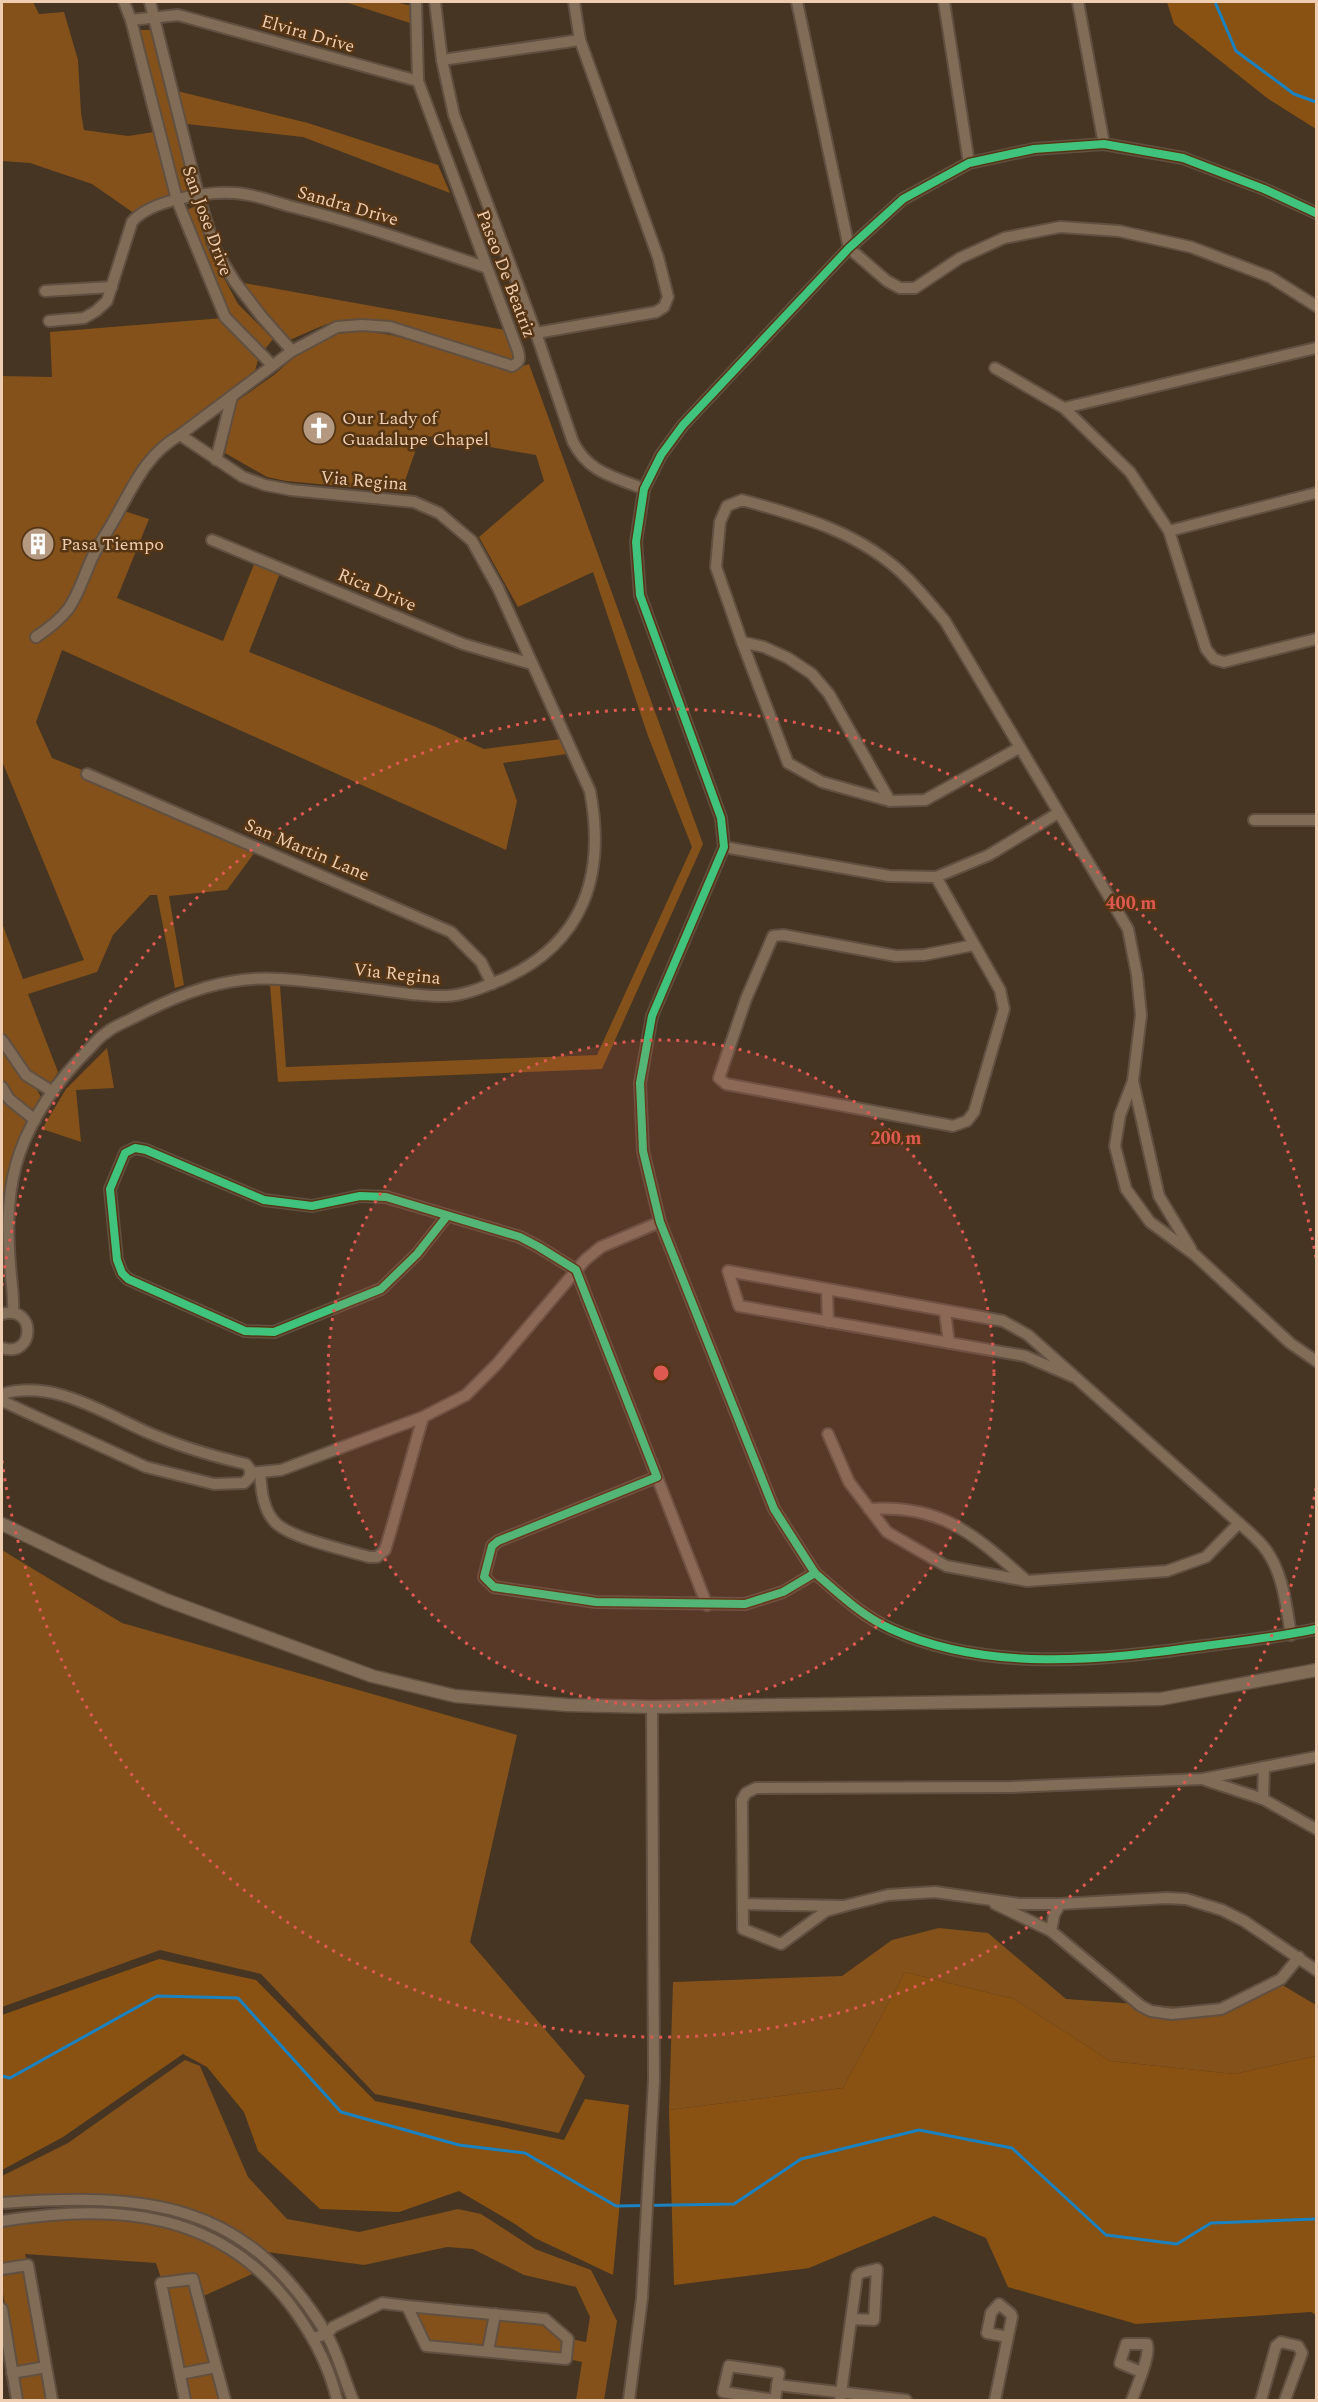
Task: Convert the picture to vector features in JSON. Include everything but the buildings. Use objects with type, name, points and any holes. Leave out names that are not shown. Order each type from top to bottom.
[{"type":"street","name":"San Jose Drive","points":[[124,2],[131,20],[177,200],[225,317],[272,365]]},
{"type":"street","name":"San Jose Drive","points":[[150,2],[198,194],[215,249],[235,282],[292,351]]},
{"type":"street","name":"Paseo De Beatriz","points":[[292,351],[337,327],[371,325],[390,327],[512,366],[520,358],[418,81],[416,2]]},
{"type":"street","points":[[435,2],[442,60],[454,115],[536,333],[573,442],[581,458],[595,469],[644,489]]},
{"type":"street","points":[[536,333],[656,312],[664,307],[668,297],[658,257],[580,40],[574,2]]},
{"type":"street","points":[[797,2],[849,248],[887,281],[900,288],[915,288],[960,258],[1004,238],[1060,227],[1119,231],[1191,247],[1260,274],[1317,306]]},
{"type":"street","points":[[944,2],[969,163]]},
{"type":"street","points":[[1078,2],[1104,144]]},
{"type":"street","name":"Elvira Drive","points":[[131,20],[178,15],[418,81]]},
{"type":"street","points":[[442,60],[580,40]]},
{"type":"street","points":[[1317,213],[1264,189],[1183,158],[1104,144],[1034,149],[969,163],[903,199],[849,248],[683,425],[661,455],[644,489],[636,542],[640,595],[721,818],[724,847],[652,1016],[640,1083],[643,1151],[660,1222],[774,1509],[815,1573],[852,1605],[890,1629],[952,1651],[1031,1658],[1118,1658],[1291,1635],[1317,1629]]},
{"type":"street","name":"Sandra Drive","points":[[49,321],[84,318],[107,302],[132,222],[137,216],[198,194],[236,193],[335,218],[485,267]]},
{"type":"street","points":[[45,291],[112,287]]},
{"type":"street","points":[[1064,408],[1317,348]]},
{"type":"street","points":[[36,637],[54,625],[69,609],[78,595],[89,564],[142,469],[162,445],[180,435],[292,351]]},
{"type":"street","points":[[995,368],[1064,408],[1130,472],[1169,531],[1206,649],[1214,659],[1224,662],[1317,639]]},
{"type":"street","points":[[216,460],[232,396]]},
{"type":"street","name":"Via Regina","points":[[7,1313],[14,1291],[8,1239],[9,1201],[20,1151],[35,1120],[53,1092],[75,1063],[105,1033],[164,1002],[200,988],[241,980],[271,978],[313,981],[424,996],[470,993],[525,967],[556,943],[584,901],[594,867],[596,825],[590,791],[498,588],[472,541],[439,513],[414,502],[291,490],[265,485],[243,477],[180,435]]},
{"type":"street","points":[[1169,531],[1317,492]]},
{"type":"street","points":[[1019,748],[925,800],[890,801],[822,782],[788,763],[716,567],[720,522],[728,506],[742,500],[832,527],[867,547],[907,577],[945,621],[1128,929],[1137,975],[1141,1015],[1133,1081],[1120,1115],[1115,1146],[1126,1189],[1150,1222],[1195,1255],[1290,1342],[1317,1360]]},
{"type":"street","name":"Rica Drive","points":[[212,540],[463,644],[531,664]]},
{"type":"street","points":[[742,642],[764,647],[788,658],[812,674],[829,694],[890,801]]},
{"type":"street","name":"San Martin Lane","points":[[87,774],[383,901],[451,933],[482,962],[492,984]]},
{"type":"street","points":[[724,847],[889,876],[936,877],[989,855],[1058,813]]},
{"type":"street","points":[[1254,820],[1317,820]]},
{"type":"street","points":[[936,877],[1000,990],[1004,1009],[974,1112],[967,1121],[953,1126],[726,1084],[719,1078],[746,999],[772,936],[783,935],[896,956],[924,955],[974,945]]},
{"type":"street","points":[[2,1040],[26,1075],[53,1092]]},
{"type":"street","points":[[1133,1081],[1159,1196],[1195,1255]]},
{"type":"street","points":[[2,1087],[9,1099],[35,1120]]},
{"type":"street","points":[[447,1216],[417,1254],[381,1289],[274,1332],[257,1333],[245,1331],[128,1278],[122,1273],[117,1260],[110,1189],[125,1153],[135,1148],[146,1150],[264,1200],[312,1206],[360,1196],[386,1197],[519,1237],[539,1246],[576,1270],[707,1605]]},
{"type":"street","points":[[2,1401],[146,1467],[214,1484],[244,1483],[255,1473],[281,1470],[423,1417],[466,1395],[496,1365],[585,1260],[601,1247],[660,1222]]},
{"type":"street","points":[[1074,1377],[1025,1356],[739,1306],[728,1271],[1003,1321],[1028,1335],[1264,1546],[1275,1564],[1291,1635]]},
{"type":"street","points":[[827,1290],[828,1322]]},
{"type":"street","points":[[945,1312],[949,1343]]},
{"type":"street","points":[[2,1348],[19,1347],[27,1337],[28,1331],[24,1319],[7,1313]]},
{"type":"street","points":[[2,1394],[13,1391],[48,1391],[92,1405],[200,1453],[246,1464],[255,1473],[269,1513],[277,1524],[289,1532],[369,1557],[377,1557],[385,1550],[423,1417]]},
{"type":"street","points":[[828,1434],[849,1482],[887,1532],[946,1566],[1027,1581],[1167,1571],[1206,1557],[1239,1523]]},
{"type":"street","points":[[657,1476],[498,1541],[492,1546],[484,1577],[494,1587],[596,1602],[707,1605],[745,1604],[783,1592],[815,1573]]},
{"type":"street","points":[[869,1509],[890,1508],[946,1519],[975,1536],[1027,1581]]},
{"type":"street","points":[[2,1524],[166,1600],[372,1676],[455,1696],[567,1705],[652,1707],[1161,1699],[1317,1670]]},
{"type":"street","points":[[628,2400],[642,2298],[654,2080],[652,1707]]},
{"type":"street","points":[[1317,1757],[1202,1779],[1012,1787],[756,1788],[746,1793],[742,1800],[743,1929],[781,1944],[826,1911],[888,1895],[935,1892],[1020,1904],[1167,1898],[1186,1899],[1222,1910],[1244,1921],[1317,1970]]},
{"type":"street","points":[[1263,1799],[1264,1767]]},
{"type":"street","points":[[1202,1779],[1263,1799],[1317,1829]]},
{"type":"street","points":[[981,1899],[1017,1913],[1051,1931],[1141,2006],[1151,2011],[1172,2014],[1221,2009],[1281,1979],[1299,1957]]},
{"type":"street","points":[[743,1904],[844,1906]]},
{"type":"street","points":[[1051,1931],[1054,1915],[1060,1904]]},
{"type":"street","points":[[2,2204],[114,2200],[146,2203],[207,2220],[259,2252],[283,2274],[329,2333],[353,2400]]},
{"type":"street","points":[[62,2201],[63,2215]]},
{"type":"street","points":[[2,2221],[63,2215],[141,2215],[182,2226],[216,2241],[245,2258],[279,2289],[313,2338],[334,2386],[337,2400]]},
{"type":"street","points":[[2,2269],[28,2265],[52,2400]]},
{"type":"street","points":[[841,2397],[851,2319],[857,2276],[860,2273],[877,2269],[874,2320],[851,2319]]},
{"type":"street","points":[[185,2400],[161,2283],[193,2279],[225,2400]]},
{"type":"street","points":[[313,2338],[336,2332],[386,2307],[389,2302],[408,2306],[545,2319],[568,2339],[566,2359],[426,2346],[408,2306]]},
{"type":"street","points":[[2,2309],[17,2400]]},
{"type":"street","points":[[488,2351],[495,2314]]},
{"type":"street","points":[[995,2400],[1008,2337]]},
{"type":"street","points":[[1261,2400],[1276,2346],[1281,2342],[1298,2346],[1302,2353],[1285,2400]]},
{"type":"street","points":[[729,2366],[779,2373],[777,2385],[775,2400],[723,2392],[729,2366]]},
{"type":"street","points":[[12,2373],[46,2367]]},
{"type":"street","points":[[180,2374],[216,2367]]},
{"type":"street","points":[[1132,2400],[1142,2372]]},
{"type":"street","points":[[777,2385],[841,2397],[906,2400]]},
{"type":"shaded area","points":[[2,2],[33,2],[39,14],[64,12],[78,60],[84,130],[128,136],[154,132],[171,193],[162,202],[138,216],[92,184],[30,163],[2,161]]},
{"type":"shaded area","points":[[345,2],[395,2],[412,6],[413,24]]},
{"type":"shaded area","points":[[1167,2],[1316,2],[1316,129],[1267,98],[1174,24]]},
{"type":"shaded area","points":[[138,30],[153,30],[191,190],[181,192]]},
{"type":"shaded area","points":[[177,91],[308,123],[438,165],[450,193],[303,137],[187,124]]},
{"type":"shaded area","points":[[196,206],[206,245],[238,304],[273,339],[265,349],[229,312],[199,247],[186,210]]},
{"type":"shaded area","points":[[244,283],[505,330],[514,352],[514,359],[509,362],[423,332],[377,321],[356,319],[337,321],[289,340],[267,317]]},
{"type":"shaded area","points":[[223,318],[259,356],[255,371],[159,443],[138,465],[115,508],[149,519],[117,598],[223,641],[255,562],[280,573],[249,652],[436,727],[484,749],[561,739],[567,754],[503,763],[517,801],[506,850],[62,650],[36,722],[52,758],[82,770],[81,776],[255,852],[227,890],[169,896],[184,985],[175,988],[157,895],[150,895],[113,935],[97,972],[28,994],[58,1072],[49,1086],[28,1070],[3,1036],[2,1031],[2,923],[23,979],[84,960],[2,761],[2,376],[52,377],[50,332]]},
{"type":"shaded area","points":[[363,331],[391,335],[513,369],[529,364],[703,844],[602,1069],[278,1082],[270,985],[280,986],[286,1067],[597,1055],[692,847],[648,736],[593,572],[518,607],[479,537],[544,481],[536,455],[421,435],[401,492],[286,481],[267,477],[225,453],[237,401],[274,375],[294,357],[337,334]]},
{"type":"shaded area","points":[[107,1048],[114,1088],[76,1090],[81,1142],[42,1129],[66,1089]]},
{"type":"shaded area","points":[[2,1049],[20,1077],[37,1090],[41,1097],[39,1107],[33,1111],[11,1096],[2,1080]]},
{"type":"shaded area","points":[[2,1097],[29,1124],[11,1162],[2,1201]]},
{"type":"shaded area","points":[[2,1550],[122,1623],[517,1735],[470,1942],[585,2076],[559,2133],[375,2094],[261,1974],[160,1950],[2,2007]]},
{"type":"shaded area","points":[[939,1928],[988,1933],[1066,1999],[1221,2010],[1274,1980],[1316,2005],[1316,2056],[1234,2074],[1110,2061],[1014,1999],[905,1972],[843,2088],[669,2110],[673,1982],[842,1976],[892,1940]]},
{"type":"shaded area","points":[[159,1959],[256,1980],[375,2101],[564,2140],[585,2099],[629,2105],[613,2275],[535,2238],[459,2191],[399,2212],[320,2209],[258,2151],[244,2112],[207,2067],[183,2054],[63,2137],[2,2170],[2,2015]]},
{"type":"shaded area","points":[[905,1972],[1014,1999],[1110,2061],[1234,2074],[1316,2056],[1316,2315],[1311,2312],[1136,2324],[1008,2287],[986,2238],[934,2216],[809,2268],[674,2285],[669,2110],[843,2088]]},
{"type":"shaded area","points":[[185,2060],[200,2066],[248,2177],[287,2219],[359,2232],[458,2209],[481,2214],[535,2249],[591,2270],[617,2321],[604,2400],[576,2400],[582,2362],[568,2359],[571,2339],[586,2342],[590,2317],[576,2287],[524,2275],[473,2249],[447,2247],[364,2265],[260,2251],[147,2200],[2,2202],[2,2176],[68,2143]]},
{"type":"shaded area","points":[[120,2218],[175,2229],[210,2244],[259,2271],[199,2298],[194,2277],[162,2281],[156,2263],[25,2254],[28,2263],[2,2267],[2,2224],[62,2219]]},
{"type":"shaded area","points":[[26,2267],[43,2365],[15,2370],[2,2287],[2,2272]]},
{"type":"shaded area","points":[[192,2282],[214,2365],[181,2372],[165,2285]]},
{"type":"shaded area","points":[[415,2310],[491,2318],[485,2349],[429,2343]]},
{"type":"shaded area","points":[[497,2318],[544,2323],[564,2340],[563,2356],[492,2349]]},
{"type":"shaded area","points":[[214,2370],[222,2400],[189,2400],[184,2376]]},
{"type":"shaded area","points":[[43,2372],[49,2400],[21,2400],[17,2377]]},
{"type":"waterway","points":[[1215,2],[1236,51],[1294,94],[1316,102]]},
{"type":"waterway","points":[[2,2076],[10,2078],[157,1996],[238,1998],[341,2112],[459,2145],[525,2153],[616,2206],[734,2204],[801,2159],[919,2130],[1012,2148],[1106,2235],[1177,2244],[1211,2223],[1316,2219]]},
{"type":"cycle path","points":[[815,1573],[774,1509],[660,1222],[643,1151],[640,1083],[652,1016],[724,847],[721,818],[640,595],[636,542],[644,489],[661,455],[683,425],[849,248],[903,199],[969,163],[1034,149],[1104,144],[1183,158],[1264,189],[1316,213]]},
{"type":"cycle path","points":[[447,1216],[417,1254],[381,1289],[274,1332],[245,1331],[128,1279],[122,1273],[117,1260],[110,1189],[125,1153],[135,1148],[146,1150],[264,1200],[312,1206],[360,1196],[386,1197],[520,1237],[576,1270],[657,1477],[498,1541],[492,1546],[484,1577],[494,1587],[596,1602],[745,1604],[783,1592],[815,1573],[842,1597],[880,1624],[891,1629],[928,1643],[966,1652],[1006,1657],[1046,1659],[1126,1655],[1260,1639],[1316,1629]]},
{"type":"place","name":"Our Lady of Guadalupe Chapel","points":[[319,428]]},
{"type":"place","name":"Pasa Tiempo","points":[[38,544]]}]
